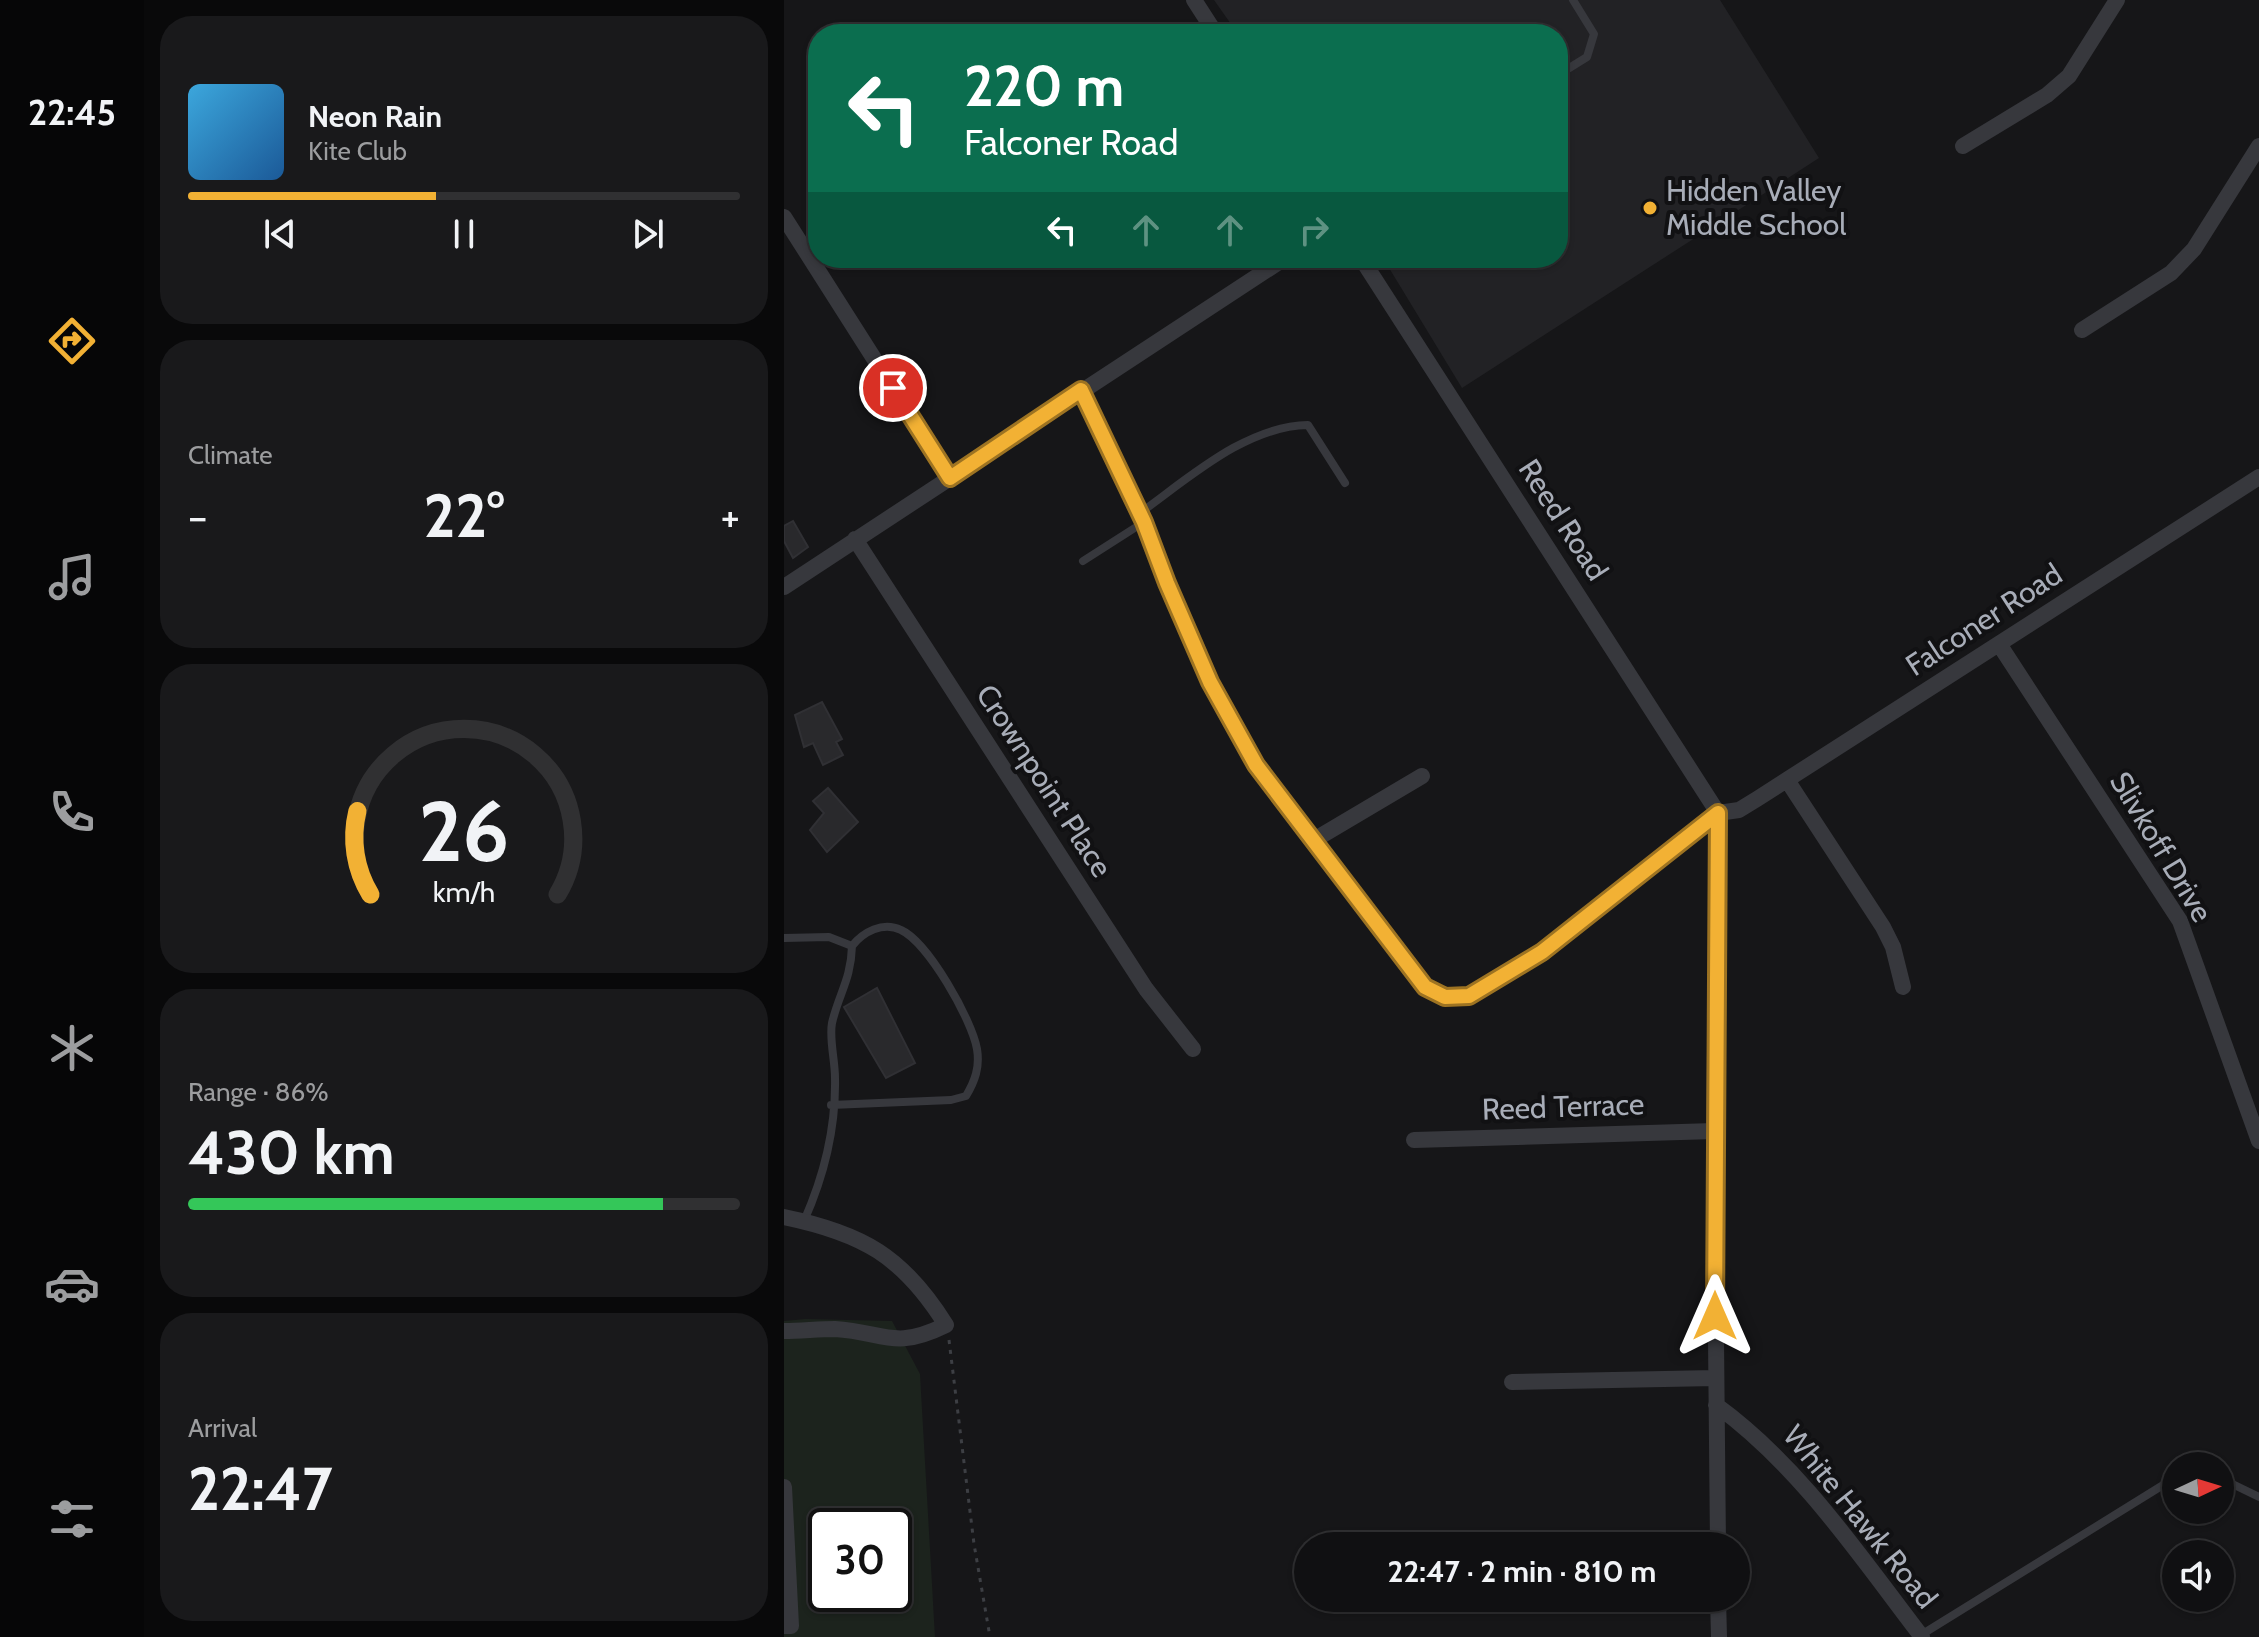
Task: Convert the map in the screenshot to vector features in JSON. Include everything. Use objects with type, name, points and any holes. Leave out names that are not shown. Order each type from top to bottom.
[{"type":"street","points":[[1194,0],[1210,24]]},
{"type":"street","points":[[1963,146],[2047,95],[2069,76],[2117,0]]},
{"type":"street","points":[[2082,330],[2179,265],[2194,249],[2259,146]]},
{"type":"street","points":[[784,217],[808,255]]},
{"type":"street","points":[[816,268],[950,478]]},
{"type":"street","points":[[784,587],[1270,268]]},
{"type":"street","name":"Reed Road","points":[[1367,268],[1718,813]]},
{"type":"street","points":[[1081,390],[1142,517],[1210,682],[1256,765],[1425,987],[1445,997],[1469,996],[1542,952],[1718,813]]},
{"type":"street","name":"Falconer Road","points":[[1718,813],[1739,810],[2259,477]]},
{"type":"street","name":"Crownpoint Place","points":[[855,539],[1146,989],[1193,1049]]},
{"type":"street","name":"Slivkoff Drive","points":[[1999,644],[2180,921],[2259,1141]]},
{"type":"street","points":[[1314,840],[1422,776]]},
{"type":"street","points":[[1787,780],[1883,927],[1893,947],[1903,987]]},
{"type":"street","points":[[1718,813],[1714,1131],[1718,1532]]},
{"type":"street","name":"Reed Terrace","points":[[1414,1140],[1714,1131]]},
{"type":"street","points":[[784,1217],[839,1229],[896,1261],[914,1280],[946,1325],[916,1338],[893,1341],[838,1329],[784,1331]]},
{"type":"street","points":[[1512,1382],[1715,1378]]},
{"type":"street","name":"White Hawk Road","points":[[1716,1405],[1752,1431],[1785,1462],[1921,1636]]},
{"type":"street","points":[[784,1486],[791,1626],[784,1626]]},
{"type":"street","points":[[1718,1612],[1719,1637]]},
{"type":"lane","points":[[1568,69],[1587,57],[1594,34],[1573,0]]},
{"type":"lane","points":[[1083,561],[1255,436],[1285,425],[1308,425],[1345,483]]},
{"type":"lane","points":[[804,1221],[823,1175],[831,1105],[835,1081],[832,1025],[849,978],[852,946],[859,937],[885,927],[901,929],[921,946],[971,1030],[977,1047],[976,1073],[966,1096],[951,1100],[831,1105]]},
{"type":"lane","points":[[784,938],[829,937],[852,946]]},
{"type":"lane","points":[[2234,1485],[2259,1497]]},
{"type":"lane","points":[[1921,1636],[2162,1486]]},
{"type":"path","points":[[946,1325],[990,1637]]},
{"type":"shaded area","name":"Hidden Valley Middle School","points":[[1214,0],[1720,0],[1819,158],[1462,388],[1389,268],[1568,268],[1568,24],[1231,24]]},
{"type":"shaded area","points":[[784,1321],[892,1321],[920,1374],[935,1637],[784,1637]]},
{"type":"building","points":[[793,521],[808,547],[793,558],[784,541],[784,526]]},
{"type":"building","points":[[822,702],[842,739],[836,742],[843,755],[823,765],[813,743],[804,747],[795,715]]},
{"type":"building","points":[[828,788],[858,822],[827,852],[810,830],[824,813],[813,801]]},
{"type":"building","points":[[877,988],[915,1063],[886,1078],[844,1007]]},
{"type":"place","name":"Hidden Valley Middle School","points":[[1650,208]]},
{"type":"route","points":[[893,388],[950,478],[1081,390],[1113,451],[1210,682],[1256,765],[1425,987],[1445,997],[1469,996],[1542,952],[1718,813],[1715,883],[1715,1316]]}]
